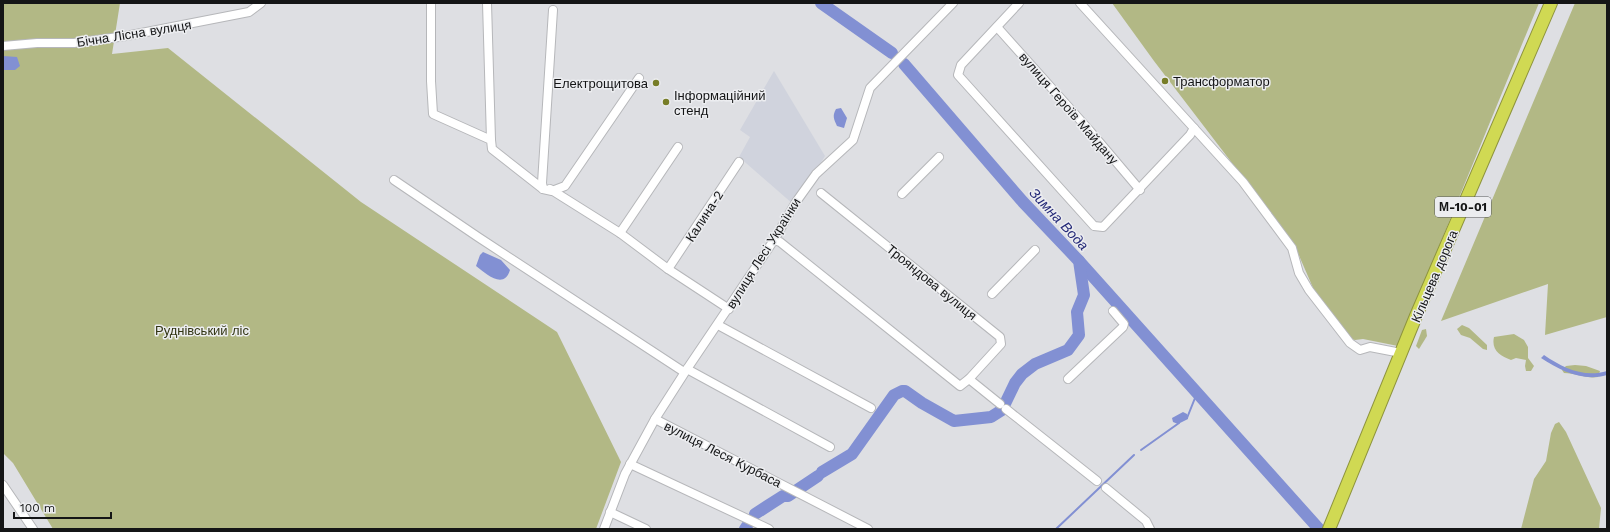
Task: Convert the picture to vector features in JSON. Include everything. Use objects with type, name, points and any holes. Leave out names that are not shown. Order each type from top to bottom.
[{"type":"highway","name":"Кільцева дорога","points":[[1331,525],[1401,353],[1551,3]]},
{"type":"street","name":"Бічна Лісна вулиця","points":[[3,46],[37,43],[74,44],[126,36],[249,12],[261,3]]},
{"type":"street","points":[[431,3],[431,81],[434,114],[491,140]]},
{"type":"street","points":[[486,3],[492,149],[542,186],[620,233],[668,269],[729,309]]},
{"type":"street","name":"вулиця Лесі Українки","points":[[604,529],[630,464],[655,419],[774,240],[796,202],[816,174],[853,140],[870,88],[953,3]]},
{"type":"street","points":[[1019,3],[960,65],[958,75],[1094,226],[1103,227],[1140,190],[1190,135],[1194,128]]},
{"type":"street","points":[[1080,3],[1243,182],[1292,248],[1299,273],[1309,290],[1350,343],[1360,350],[1370,347],[1401,353]]},
{"type":"street","points":[[542,186],[553,10]]},
{"type":"street","name":"вулиця Героїв Майдану","points":[[997,27],[1090,131],[1140,190]]},
{"type":"street","points":[[552,191],[566,186],[639,78]]},
{"type":"street","points":[[620,233],[678,147]]},
{"type":"street","points":[[902,194],[939,157]]},
{"type":"street","name":"Калина-2","points":[[668,269],[739,162]]},
{"type":"street","points":[[394,180],[478,237],[686,371],[830,446]]},
{"type":"street","name":"Трояндова вулиця","points":[[821,193],[1000,337],[1001,344],[969,379]]},
{"type":"street","points":[[774,240],[780,242],[960,386],[969,379],[1097,481]]},
{"type":"street","points":[[992,294],[1035,250]]},
{"type":"street","points":[[1068,379],[1123,327],[1124,324],[1113,311]]},
{"type":"street","points":[[718,325],[871,408]]},
{"type":"street","name":"вулиця Леся Курбаса","points":[[655,419],[868,529]]},
{"type":"street","points":[[630,464],[769,529]]},
{"type":"street","points":[[3,485],[33,529]]},
{"type":"street","points":[[1106,488],[1146,521],[1150,529]]},
{"type":"street","points":[[610,512],[646,529]]},
{"type":"shaded area","points":[[774,71],[825,156],[810,181],[793,204],[739,157],[750,137],[740,130]]},
{"type":"green space","name":"Руднівський ліс","points":[[3,3],[120,3],[112,54],[168,48],[361,202],[557,332],[621,462],[596,529],[53,529],[13,463],[3,453]]},
{"type":"green space","points":[[1112,3],[1539,3],[1398,346],[1344,337],[1317,297],[1294,244],[1154,61]]},
{"type":"green space","points":[[1575,3],[1607,3],[1607,317],[1545,335],[1548,284],[1441,321]]},
{"type":"green space","points":[[1462,325],[1469,328],[1487,345],[1487,350],[1483,349],[1470,338],[1461,335],[1457,329]]},
{"type":"green space","points":[[1426,329],[1427,336],[1419,349],[1416,346],[1422,330]]},
{"type":"green space","points":[[1514,334],[1524,340],[1528,347],[1528,358],[1534,366],[1531,371],[1526,371],[1526,360],[1516,358],[1511,360],[1503,357],[1495,349],[1493,342],[1494,337]]},
{"type":"green space","points":[[1566,366],[1586,366],[1600,371],[1598,377],[1564,373],[1562,370]]},
{"type":"green space","points":[[1559,422],[1566,432],[1601,508],[1599,529],[1521,529],[1534,479],[1546,461],[1551,433],[1555,424]]},
{"type":"water","points":[[3,56],[17,57],[20,66],[15,70],[3,70]]},
{"type":"water","points":[[841,108],[847,118],[844,128],[837,126],[834,118],[836,109]]},
{"type":"water","points":[[483,252],[501,260],[510,270],[504,279],[499,280],[494,278],[476,266],[480,255]]},
{"type":"water","points":[[1544,355],[1566,368],[1590,373],[1607,371],[1607,375],[1589,377],[1572,374],[1541,358]]},
{"type":"water","points":[[1183,412],[1187,414],[1188,419],[1178,424],[1173,422],[1172,418]]},
{"type":"waterway","name":"Зимна Вода","points":[[821,3],[892,53]]},
{"type":"waterway","name":"Зимна Вода","points":[[822,472],[852,454],[894,395],[905,391],[922,403],[954,421],[991,417],[1002,410],[1015,383],[1022,374],[1035,364],[1068,350],[1079,335],[1077,312],[1084,295],[1079,261],[1023,202],[904,64]]},
{"type":"waterway","points":[[1079,261],[1319,529]]},
{"type":"waterway","points":[[1187,418],[1197,393]]},
{"type":"waterway","points":[[1141,450],[1179,423]]},
{"type":"waterway","points":[[1056,529],[1134,455]]},
{"type":"waterway","name":"Зимна Вода","points":[[755,514],[783,496],[788,496],[818,476]]},
{"type":"place","name":"Трансформатор","points":[[1165,81]]},
{"type":"place","name":"Електрощитова","points":[[656,83]]},
{"type":"place","name":"Інформаційний стенд","points":[[666,102]]}]
